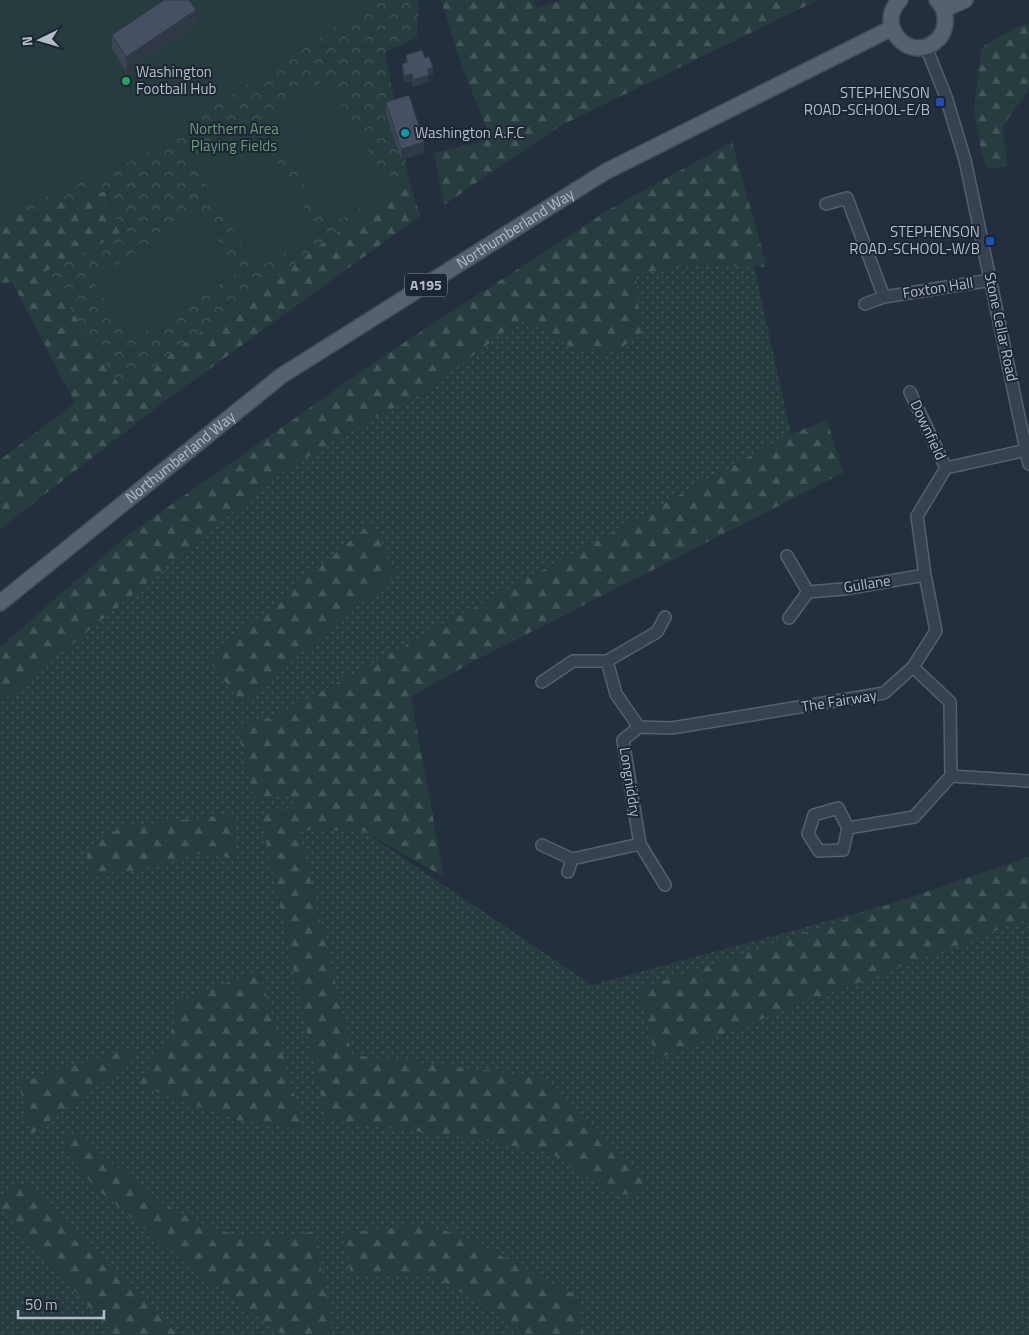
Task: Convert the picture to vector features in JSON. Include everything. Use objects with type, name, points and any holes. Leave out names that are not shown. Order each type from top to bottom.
[{"type":"main road","points":[[900,0],[893,9],[890,19],[892,28],[899,40],[908,46],[917,48],[926,47],[934,43],[945,28],[946,18],[940,4],[965,0]]},
{"type":"main road","name":"Northumberland Way","points":[[0,603],[282,376],[605,172],[892,28]]},
{"type":"street","name":"Stone Cellar Road","points":[[926,47],[946,97],[965,160],[1029,464]]},
{"type":"street","name":"Foxton Hall","points":[[826,204],[847,198],[884,297]]},
{"type":"street","name":"Foxton Hall","points":[[864,304],[884,297],[991,280]]},
{"type":"street","name":"Downfield","points":[[910,392],[946,468]]},
{"type":"street","points":[[946,468],[1026,450]]},
{"type":"street","name":"The Fairway","points":[[639,726],[672,728],[884,693],[913,667],[936,631],[925,575],[917,516],[946,468]]},
{"type":"street","points":[[787,556],[808,592],[789,618]]},
{"type":"street","name":"Gullane","points":[[808,592],[844,589],[925,575]]},
{"type":"street","points":[[542,682],[573,660],[607,662],[657,632],[665,617]]},
{"type":"street","points":[[607,662],[616,694],[639,726]]},
{"type":"street","points":[[848,828],[914,817],[951,776],[950,702],[913,667]]},
{"type":"street","name":"Longniddry","points":[[639,726],[623,740],[640,844],[665,885]]},
{"type":"street","points":[[951,776],[1028,781]]},
{"type":"street","points":[[542,845],[572,859],[640,844]]},
{"type":"street","points":[[568,872],[572,859]]},
{"type":"green space","name":"Northern Area Playing Fields","points":[[0,0],[419,0],[417,37],[385,52],[409,180],[122,389],[46,271],[120,234],[107,191],[0,218]]},
{"type":"green space","name":"Washington Football Hub","points":[[0,0],[376,0],[128,163],[1,215]]},
{"type":"green space","points":[[441,0],[533,0],[536,8],[564,0],[818,0],[560,126],[444,205],[434,153],[491,139],[461,64]]},
{"type":"green space","points":[[1029,24],[1029,89],[1003,126],[1007,166],[987,169],[981,151],[974,110],[981,48],[1014,28]]},
{"type":"green space","points":[[325,80],[391,189],[329,226],[264,117]]},
{"type":"green space","points":[[253,123],[319,232],[257,269],[192,160]]},
{"type":"green space","points":[[732,142],[767,267],[687,264],[636,275],[641,335],[609,355],[572,348],[522,318],[425,392],[374,418],[286,469],[0,703],[0,647],[128,535],[385,355],[610,209]]},
{"type":"green space","points":[[409,180],[420,216],[164,402],[0,529],[0,460],[75,403],[12,282],[0,283],[0,218],[106,191],[120,234],[122,389]]},
{"type":"green space","points":[[739,198],[791,434],[273,718],[300,830],[363,831],[592,985],[1000,874],[1029,906],[1029,1335],[0,1335],[0,703],[320,431]]},
{"type":"green space","points":[[200,212],[238,273],[131,341],[92,280]]},
{"type":"green space","points":[[827,420],[843,473],[474,661],[411,697],[444,877],[363,831],[299,830],[352,1055],[545,1077],[605,1143],[645,1182],[637,1196],[610,1192],[551,1153],[470,1138],[326,1120],[260,814],[294,806],[290,794],[255,802],[236,724],[273,718],[791,434]]},
{"type":"green space","points":[[372,522],[396,574],[242,703],[208,660]]},
{"type":"green space","points":[[235,814],[237,858],[197,854],[137,870],[92,875],[86,851],[121,827]]},
{"type":"green space","points":[[1029,857],[1029,918],[656,1059],[639,989]]},
{"type":"green space","points":[[259,970],[304,1130],[237,1120],[136,1084],[170,1037],[178,1002]]},
{"type":"green space","points":[[138,1045],[123,1069],[31,1135],[19,1083]]},
{"type":"green space","points":[[76,1132],[155,1199],[207,1227],[246,1237],[296,1236],[313,1231],[335,1335],[283,1335],[185,1263],[95,1187],[66,1154],[64,1138]]},
{"type":"green space","points":[[10,1185],[33,1187],[178,1335],[115,1335],[0,1209],[0,1202]]},
{"type":"green space","points":[[419,1225],[459,1234],[577,1296],[584,1335],[519,1335],[517,1326],[432,1275],[351,1275],[343,1233]]},
{"type":"building","points":[[164,0],[189,0],[196,10],[126,57],[112,35]]},
{"type":"building","points":[[422,50],[425,58],[429,56],[433,68],[428,69],[429,75],[413,80],[412,74],[405,76],[402,64],[408,62],[406,55]]},
{"type":"building","name":"Washington A.F.C","points":[[409,95],[424,142],[401,149],[386,102]]},
{"type":"place","name":"Washington Football Hub","points":[[126,81]]},
{"type":"place","name":"STEPHENSON ROAD-SCHOOL-E/B","points":[[940,102]]},
{"type":"place","name":"Washington A.F.C","points":[[405,133]]},
{"type":"place","name":"STEPHENSON ROAD-SCHOOL-W/B","points":[[990,241]]}]
